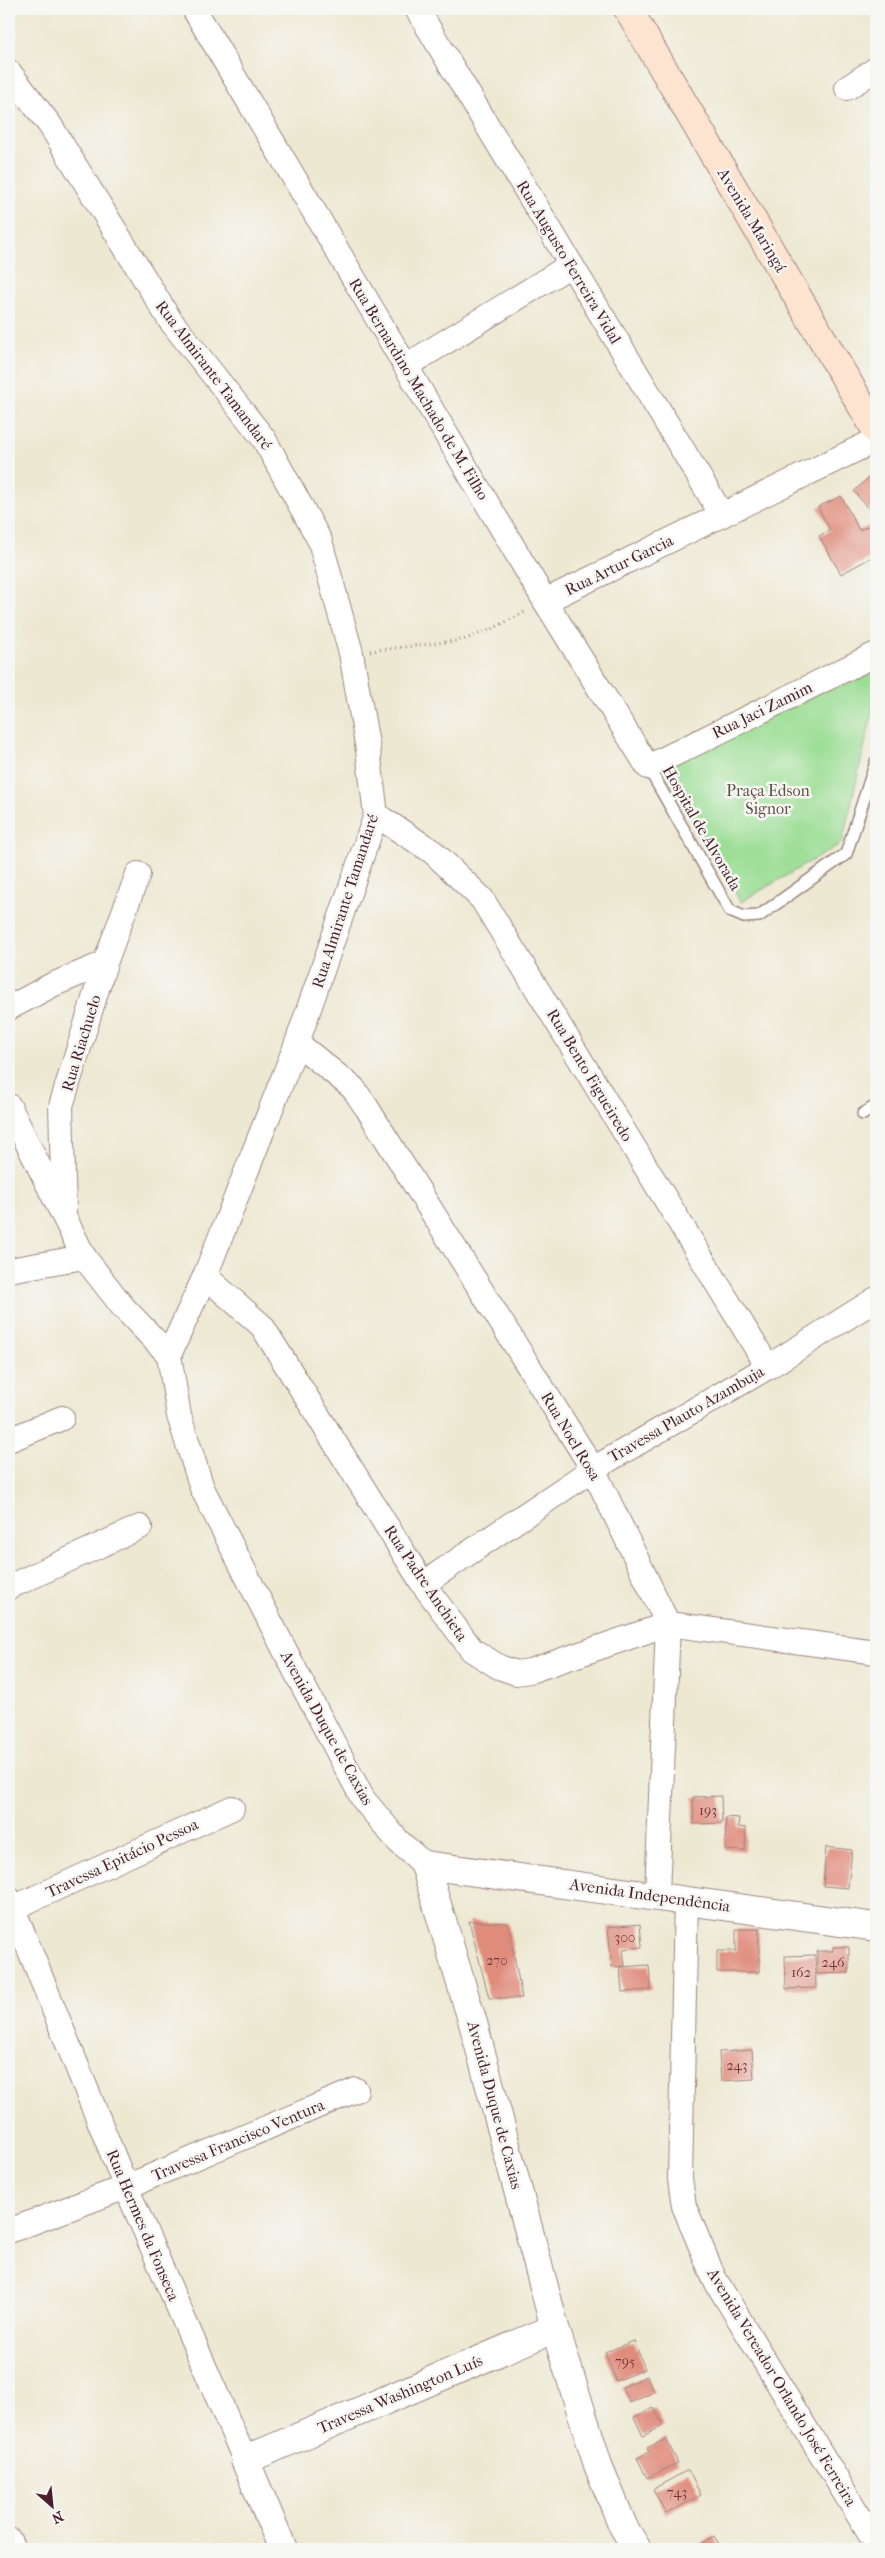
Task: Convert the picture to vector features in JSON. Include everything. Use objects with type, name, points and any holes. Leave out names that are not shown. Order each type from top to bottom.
[{"type":"main road","name":"Avenida Maringá","points":[[628,9],[876,430]]},
{"type":"street","name":"Rua Bernardino Machado de M. Filho","points":[[194,9],[545,601],[648,767]]},
{"type":"street","name":"Rua Augusto Ferreira Vidal","points":[[417,9],[722,515]]},
{"type":"street","points":[[847,88],[876,69]]},
{"type":"street","name":"Rua Almirante Tamandaré","points":[[9,72],[50,125],[170,320],[264,439],[320,541],[351,653],[368,750],[376,815],[297,1043],[205,1276],[169,1354]]},
{"type":"street","points":[[406,366],[571,265]]},
{"type":"street","name":"Rua Artur Garcia","points":[[545,601],[876,440]]},
{"type":"street","name":"Rua Jaci Zamim","points":[[648,767],[876,654]]},
{"type":"street","name":"Rua Bento Figueiredo","points":[[376,815],[433,852],[482,899],[768,1367]]},
{"type":"street","name":"Rua Riachuelo","points":[[65,1219],[61,1106],[105,963],[138,874]]},
{"type":"street","points":[[9,1008],[52,985],[105,963]]},
{"type":"street","name":"Rua Noel Rosa","points":[[297,1043],[353,1088],[368,1108],[593,1469],[668,1624],[657,1895]]},
{"type":"street","points":[[9,1106],[84,1257],[123,1307],[169,1354]]},
{"type":"street","points":[[9,1270],[84,1257]]},
{"type":"street","name":"Rua Padre Anchieta","points":[[205,1276],[262,1326],[423,1584],[472,1650],[499,1667],[516,1672],[530,1671],[668,1624],[876,1652]]},
{"type":"street","name":"Travessa Plauto Azambuja","points":[[423,1584],[593,1469],[768,1367],[876,1299]]},
{"type":"street","name":"Avenida Duque de Caxias","points":[[169,1354],[179,1416],[202,1488],[363,1799],[398,1841],[424,1865],[473,2023],[555,2328],[598,2465],[623,2526],[637,2549]]},
{"type":"street","points":[[9,1440],[62,1418]]},
{"type":"street","points":[[9,1587],[140,1527]]},
{"type":"street","name":"Travessa Epitácio Pessoa","points":[[11,1904],[232,1808]]},
{"type":"street","name":"Avenida Independência","points":[[424,1865],[657,1895],[876,1927]]},
{"type":"street","name":"Avenida Vereador Orlando José Ferreira","points":[[686,1900],[680,2179],[684,2206],[714,2278],[876,2544]]},
{"type":"street","name":"Rua Hermes da Fonseca","points":[[11,1904],[126,2186],[282,2549]]},
{"type":"street","name":"Travessa Francisco Ventura","points":[[9,2231],[126,2186],[356,2090]]},
{"type":"street","name":"Travessa Washington Luís","points":[[245,2460],[555,2328]]},
{"type":"street","points":[[9,2540],[13,2549]]},
{"type":"lane","name":"Hospital de Alvorada","points":[[648,767],[730,911],[744,917],[759,916],[846,854],[876,762]]},
{"type":"lane","points":[[863,1114],[876,1106]]},
{"type":"path","name":"Rua Artur Garcia","points":[[351,653],[463,640],[492,630],[545,601]]},
{"type":"green space","name":"Praça Edson Signor","points":[[876,662],[876,697],[842,843],[741,902],[661,768]]},
{"type":"building","points":[[876,471],[876,519],[854,491]]},
{"type":"building","points":[[841,496],[859,530],[876,523],[876,555],[841,574],[819,536],[830,530],[818,507]]},
{"type":"building","points":[[721,1796],[722,1823],[694,1824],[693,1797]]},
{"type":"building","points":[[726,1817],[739,1818],[738,1827],[746,1828],[745,1851],[725,1850]]},
{"type":"building","points":[[826,1847],[852,1850],[848,1888],[823,1886]]},
{"type":"building","points":[[469,1921],[508,1923],[522,1998],[489,1998]]},
{"type":"building","points":[[640,1924],[642,1947],[623,1949],[625,1966],[612,1967],[608,1927]]},
{"type":"building","points":[[736,1929],[759,1929],[759,1972],[717,1972],[717,1951],[736,1951]]},
{"type":"building","points":[[833,1947],[849,1947],[849,1973],[817,1974],[817,1951],[833,1951]]},
{"type":"building","points":[[815,1955],[816,1988],[786,1989],[785,1956]]},
{"type":"building","points":[[649,1965],[651,1990],[622,1992],[620,1967]]},
{"type":"building","points":[[752,2050],[754,2079],[721,2081],[719,2052]]},
{"type":"building","points":[[634,2341],[645,2369],[616,2381],[605,2352]]},
{"type":"building","points":[[647,2376],[654,2392],[630,2403],[622,2387]]},
{"type":"building","points":[[654,2408],[663,2426],[643,2436],[634,2417]]},
{"type":"building","points":[[666,2439],[678,2463],[647,2478],[637,2458],[649,2452],[647,2448]]},
{"type":"building","points":[[688,2470],[701,2495],[666,2514],[653,2489]]},
{"type":"building","points":[[714,2536],[722,2549],[693,2549]]}]
